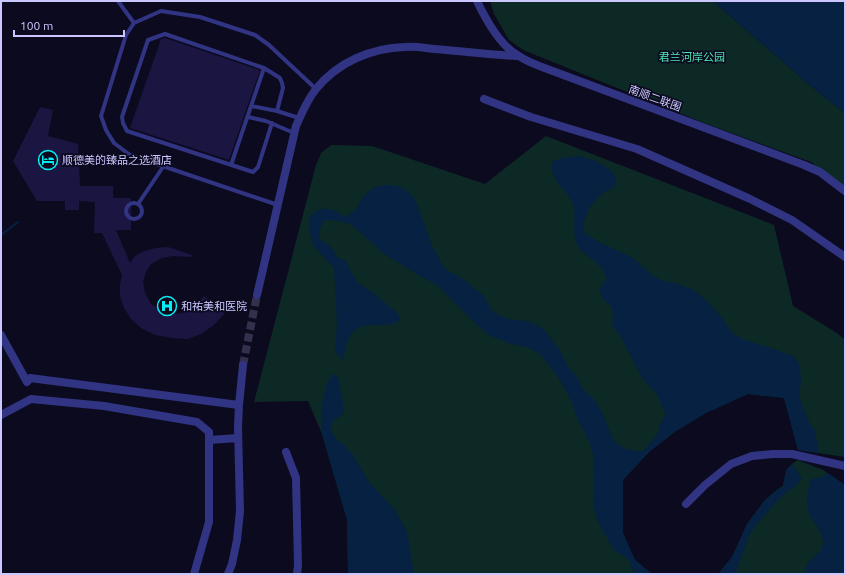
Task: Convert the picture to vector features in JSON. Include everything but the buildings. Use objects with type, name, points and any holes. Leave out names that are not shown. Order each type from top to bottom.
[{"type":"street","name":"南顺二联围","points":[[477,1],[501,43],[517,56],[542,68],[804,165],[820,172],[845,191]]},
{"type":"street","points":[[257,295],[296,126],[305,105],[316,89],[330,75],[348,62],[362,55],[405,46],[517,56]]},
{"type":"street","points":[[484,99],[531,117],[637,149],[748,198],[792,220],[845,257]]},
{"type":"street","points":[[1,335],[26,382],[30,378],[238,405]]},
{"type":"street","points":[[228,574],[232,564],[237,540],[240,511],[238,405],[243,365]]},
{"type":"street","points":[[1,415],[31,399],[104,406],[197,422],[209,432],[209,522],[194,574]]},
{"type":"street","points":[[209,440],[238,438]]},
{"type":"street","points":[[286,452],[296,478],[297,574]]},
{"type":"street","points":[[686,504],[705,485],[730,464],[752,456],[792,454],[845,466]]},
{"type":"lane","points":[[118,1],[134,23]]},
{"type":"lane","points":[[278,205],[130,155],[114,143],[106,130],[102,116],[126,35],[134,23],[161,11],[200,17],[255,35],[316,89]]},
{"type":"lane","points":[[272,124],[258,167],[254,172],[127,131],[122,117],[148,40],[164,34],[264,68],[280,78],[283,88],[276,111]]},
{"type":"lane","points":[[231,165],[264,68]]},
{"type":"lane","points":[[251,106],[276,111],[299,118]]},
{"type":"lane","points":[[248,118],[266,121],[294,133]]},
{"type":"lane","points":[[138,204],[163,167]]},
{"type":"lane","points":[[134,203],[138,204],[142,209],[142,214],[136,219],[129,217],[126,213],[127,207],[134,203]]},
{"type":"green space","name":"君兰河岸公园","points":[[490,1],[713,1],[812,87],[845,113],[845,187],[811,162],[704,123],[523,50],[509,40],[494,14]]},
{"type":"green space","points":[[546,136],[774,225],[793,306],[837,333],[845,340],[845,457],[798,450],[784,398],[748,394],[706,413],[676,431],[649,452],[623,480],[623,533],[635,560],[652,574],[348,574],[347,520],[322,434],[308,401],[254,402],[316,165],[321,153],[331,145],[372,146],[485,184]]},
{"type":"green space","points":[[798,460],[823,470],[845,485],[845,574],[718,574],[732,557],[747,524],[765,500],[783,486],[788,468]]},
{"type":"water","points":[[713,1],[845,1],[845,113],[812,87]]},
{"type":"water","points":[[580,156],[605,166],[616,177],[614,187],[601,194],[589,208],[583,224],[584,233],[633,258],[653,276],[695,291],[708,302],[723,319],[733,334],[745,340],[795,357],[800,366],[801,383],[799,393],[802,405],[809,422],[815,431],[819,453],[798,450],[784,398],[748,394],[706,413],[676,431],[649,452],[623,480],[623,533],[635,560],[652,574],[634,574],[629,561],[615,551],[604,533],[597,519],[593,505],[593,453],[586,434],[578,421],[571,400],[558,377],[540,354],[527,347],[511,344],[488,335],[437,285],[384,254],[351,224],[340,221],[324,220],[319,231],[320,239],[332,248],[338,258],[345,260],[359,284],[372,292],[397,313],[401,320],[392,324],[365,326],[355,330],[350,335],[343,361],[335,351],[337,324],[334,268],[313,245],[309,228],[310,216],[318,210],[329,209],[346,217],[356,209],[361,200],[369,191],[377,186],[391,185],[401,187],[412,195],[417,204],[432,246],[445,269],[463,279],[483,295],[493,312],[507,319],[528,321],[544,329],[560,351],[569,368],[579,380],[582,388],[594,399],[603,415],[614,441],[625,449],[643,451],[658,433],[661,422],[666,414],[656,393],[642,378],[622,339],[612,325],[612,307],[604,300],[599,291],[607,279],[606,275],[594,261],[582,251],[577,243],[574,233],[574,208],[572,202],[553,174],[552,165],[555,160]]},
{"type":"water","points":[[333,374],[338,377],[344,413],[333,421],[331,427],[332,432],[337,440],[353,455],[369,482],[395,510],[407,531],[415,574],[348,574],[347,520],[322,434],[321,408],[327,383]]},
{"type":"water","points":[[792,464],[802,478],[795,486],[783,495],[755,526],[749,536],[735,574],[718,574],[732,557],[747,524],[765,500],[783,486],[786,470]]},
{"type":"water","points":[[828,473],[845,485],[845,574],[805,574],[808,564],[820,552],[823,544],[822,536],[808,509],[807,500],[809,487],[811,479],[822,477]]},
{"type":"waterway","points":[[1,235],[18,222]]},
{"type":"tunnel","points":[[243,365],[257,295]]},
{"type":"place","name":"顺德美的臻品之选酒店","points":[[48,160]]},
{"type":"place","name":"和祐美和医院","points":[[167,306]]}]
